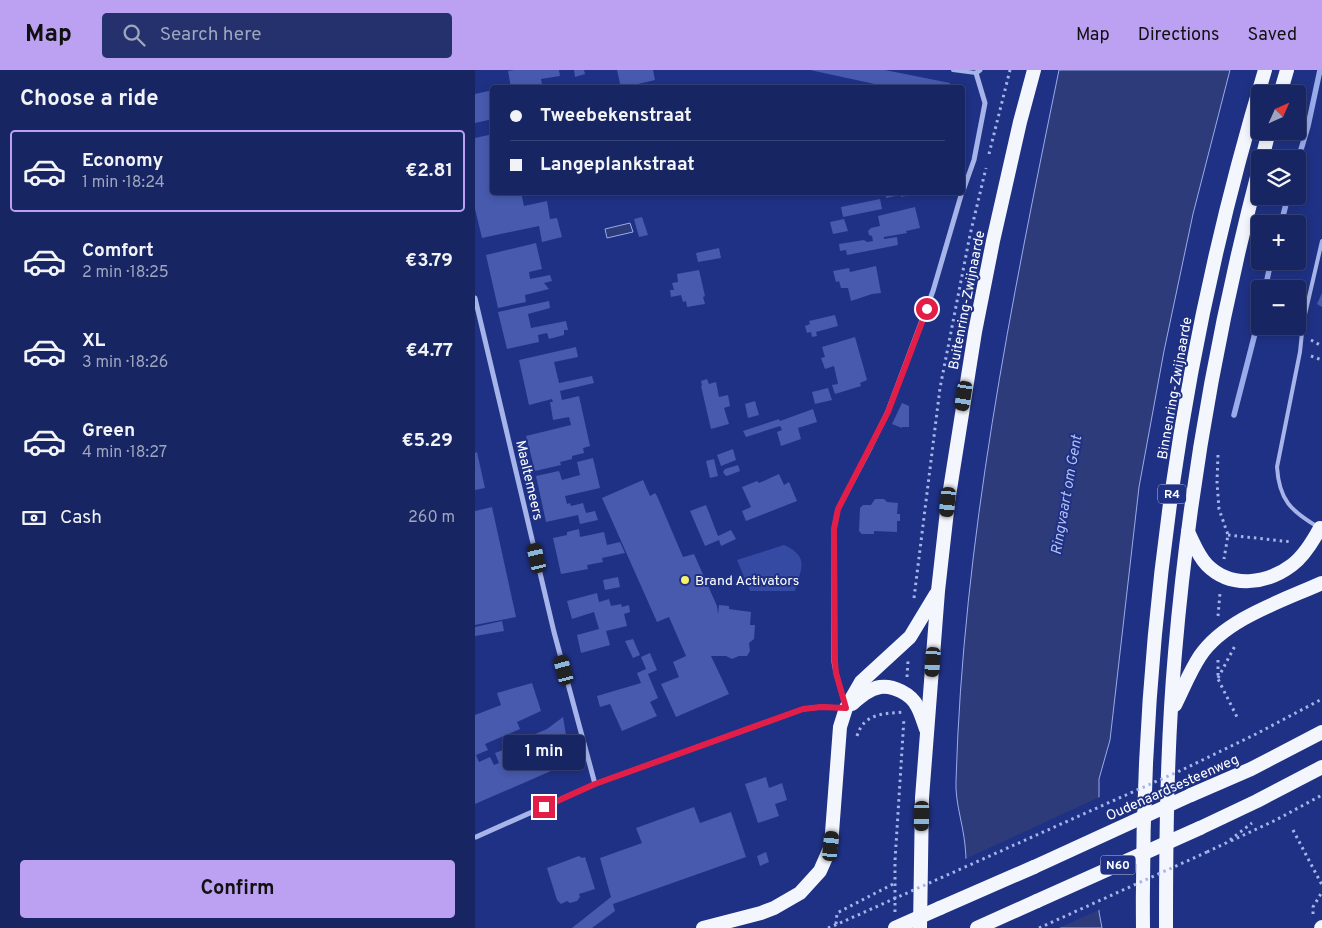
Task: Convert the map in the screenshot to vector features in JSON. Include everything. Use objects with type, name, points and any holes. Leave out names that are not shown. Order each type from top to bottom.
[{"type":"highway","name":"Buitenring-Zwijnaarde","points":[[920,928],[922,798],[938,591],[948,502],[975,332],[995,232],[1034,70]]},
{"type":"highway","name":"Binnenring-Zwijnaarde","points":[[1143,928],[1145,773],[1163,550],[1187,397],[1217,248],[1247,129],[1265,70]]},
{"type":"highway","points":[[1283,85],[1287,70]]},
{"type":"highway","name":"R4","points":[[1167,925],[1166,826],[1172,710],[1175,654],[1188,531],[1213,372],[1229,288],[1251,200]]},
{"type":"highway","points":[[1188,531],[1199,556],[1209,567],[1221,575],[1239,582],[1257,581],[1277,575],[1293,564],[1311,544],[1321,528]]},
{"type":"highway","name":"R4","points":[[1172,710],[1200,656],[1217,638],[1241,620],[1322,583]]},
{"type":"highway","points":[[703,928],[775,908],[799,893],[820,871],[831,846],[840,727],[846,708],[861,682],[910,637],[938,591]]},
{"type":"highway","points":[[846,708],[865,693],[879,687],[889,687],[905,694],[916,704],[927,732]]},
{"type":"highway","name":"Oudenaardsesteenweg","points":[[895,924],[1034,867],[1251,769],[1322,732]]},
{"type":"highway","name":"N60","points":[[977,928],[1200,828],[1322,767]]},
{"type":"street","points":[[965,184],[974,160],[985,104],[978,72]]},
{"type":"street","points":[[476,837],[595,784],[803,709],[821,707],[846,708],[836,673],[835,662],[835,522],[838,509],[888,412],[933,291],[961,195]]},
{"type":"street","name":"Maaltemeers","points":[[475,298],[554,632],[595,784]]},
{"type":"lane","points":[[953,70],[978,72]]},
{"type":"lane","points":[[1321,528],[1295,512],[1283,497],[1278,484],[1277,467],[1300,352],[1303,324],[1322,241]]},
{"type":"path","points":[[989,157],[1010,70]]},
{"type":"path","points":[[914,600],[940,388],[969,235],[986,167]]},
{"type":"path","points":[[1316,343],[1322,346]]},
{"type":"path","points":[[1218,450],[1217,482],[1219,509],[1228,535],[1221,575],[1217,638],[1218,679],[1237,718]]},
{"type":"path","points":[[1228,535],[1311,544]]},
{"type":"path","points":[[895,924],[895,883],[905,694],[910,637]]},
{"type":"path","points":[[1218,679],[1240,638]]},
{"type":"path","points":[[828,928],[1184,769],[1322,699]]},
{"type":"path","points":[[1226,843],[1277,820],[1322,795]]},
{"type":"path","points":[[1293,830],[1322,885]]},
{"type":"path","points":[[1039,928],[1207,852]]},
{"type":"path","points":[[838,924],[837,914],[895,883]]},
{"type":"path","points":[[1319,924],[1313,907],[1322,892]]},
{"type":"shaded area","points":[[784,545],[798,554],[802,564],[795,591],[750,591],[737,560]]},
{"type":"water","name":"Ringvaart om Gent","points":[[1059,70],[1230,70],[1193,214],[1164,351],[1139,487],[1110,740],[1099,779],[1099,912],[1102,928],[964,928],[966,855],[956,781],[960,691],[968,602],[992,423],[1007,335]]},
{"type":"water","points":[[630,223],[633,232],[607,238],[605,229]]},
{"type":"pier","points":[[1102,796],[1101,909],[1059,928],[962,928],[963,860]]},
{"type":"building","points":[[559,70],[560,76],[541,79],[542,85],[510,85],[508,71]]},
{"type":"building","points":[[574,70],[584,70],[585,74],[575,77]]},
{"type":"building","points":[[617,70],[653,70],[655,80],[634,85],[620,85]]},
{"type":"building","points":[[810,70],[885,70],[950,83],[950,85],[879,85]]},
{"type":"building","points":[[490,91],[490,120],[475,123],[475,94]]},
{"type":"building","points":[[490,135],[490,195],[522,195],[524,206],[547,201],[550,219],[557,218],[562,237],[542,242],[539,226],[482,238],[475,209],[475,138]]},
{"type":"building","points":[[886,195],[901,195],[886,198]]},
{"type":"building","points":[[880,199],[882,209],[843,217],[841,207]]},
{"type":"building","points":[[915,207],[920,228],[906,231],[907,233],[884,237],[884,239],[897,237],[898,245],[847,255],[846,250],[840,251],[839,244],[864,240],[867,242],[873,241],[868,231],[871,228],[880,226],[878,216]]},
{"type":"building","points":[[642,217],[648,235],[639,237],[634,219]]},
{"type":"building","points":[[844,219],[848,231],[833,234],[830,222]]},
{"type":"building","points":[[536,243],[542,269],[529,272],[530,279],[550,275],[552,281],[544,283],[549,289],[525,295],[526,302],[498,308],[486,255]]},
{"type":"building","points":[[719,248],[721,258],[698,262],[696,253]]},
{"type":"building","points":[[876,266],[881,293],[851,301],[848,288],[841,288],[839,281],[836,282],[833,271],[849,268],[850,272]]},
{"type":"building","points":[[699,270],[705,304],[687,307],[686,301],[683,302],[681,295],[671,297],[670,290],[674,290],[672,283],[678,282],[677,274]]},
{"type":"building","points":[[1322,293],[1322,307],[1317,304]]},
{"type":"building","points":[[549,301],[550,308],[528,314],[531,328],[566,321],[568,330],[564,330],[564,335],[549,339],[547,333],[538,335],[539,342],[507,349],[498,312]]},
{"type":"building","points":[[835,315],[838,326],[816,332],[817,336],[812,337],[811,332],[807,333],[805,326],[810,324],[809,321]]},
{"type":"building","points":[[855,337],[867,380],[860,383],[861,386],[835,394],[832,385],[838,384],[834,366],[825,369],[821,358],[825,357],[822,347]]},
{"type":"building","points":[[576,347],[578,357],[554,362],[559,383],[592,376],[594,383],[560,391],[562,400],[579,396],[590,446],[583,448],[584,453],[560,462],[561,465],[535,471],[526,436],[571,425],[569,417],[553,420],[550,402],[553,402],[552,399],[529,405],[519,360]]},
{"type":"building","points":[[707,379],[709,384],[716,382],[719,397],[728,395],[730,406],[724,408],[729,424],[711,429],[701,386],[701,381]]},
{"type":"building","points":[[828,388],[832,400],[815,404],[812,392]]},
{"type":"building","points":[[755,401],[759,415],[748,418],[745,404]]},
{"type":"building","points":[[902,403],[909,406],[909,427],[902,428],[892,424]]},
{"type":"building","points":[[813,409],[817,422],[798,428],[801,439],[781,446],[777,432],[782,430],[780,426],[746,437],[743,431],[779,419],[780,421]]},
{"type":"building","points":[[733,449],[736,460],[721,466],[717,455]]},
{"type":"building","points":[[477,452],[485,488],[475,490],[475,453]]},
{"type":"building","points":[[593,458],[600,488],[565,496],[567,504],[570,503],[571,506],[583,503],[586,513],[595,511],[598,520],[580,524],[578,515],[546,522],[536,476],[559,471],[562,480],[580,475],[577,462]]},
{"type":"building","points":[[714,459],[718,476],[710,478],[706,461]]},
{"type":"building","points":[[738,465],[740,471],[727,476],[723,472],[725,469]]},
{"type":"building","points":[[779,474],[784,485],[789,482],[797,501],[746,521],[742,511],[751,507],[742,487],[757,481],[759,483]]},
{"type":"building","points":[[643,480],[650,496],[655,493],[657,496],[683,557],[694,554],[717,606],[718,614],[719,605],[729,606],[729,609],[751,612],[750,625],[755,625],[754,639],[749,643],[750,651],[747,656],[739,656],[732,659],[726,656],[711,656],[729,694],[676,717],[661,684],[679,677],[673,662],[686,656],[669,617],[657,622],[602,498]]},
{"type":"building","points":[[875,499],[884,499],[887,502],[898,503],[897,514],[900,514],[900,521],[897,521],[897,532],[874,531],[874,534],[862,534],[859,531],[860,508],[863,505],[871,505]]},
{"type":"building","points":[[706,505],[718,536],[731,530],[736,539],[721,546],[719,540],[705,546],[690,511]]},
{"type":"building","points":[[492,507],[516,617],[475,625],[475,511]]},
{"type":"building","points":[[579,529],[580,537],[604,532],[607,545],[620,542],[625,553],[602,558],[603,562],[587,565],[588,569],[561,574],[553,538],[567,535],[567,532]]},
{"type":"building","points":[[618,577],[620,587],[605,590],[603,580]]},
{"type":"building","points":[[597,593],[599,602],[609,599],[611,606],[621,604],[622,607],[629,605],[630,612],[624,614],[627,626],[606,631],[610,645],[581,653],[577,635],[599,629],[594,612],[572,619],[567,601]]},
{"type":"building","points":[[502,621],[504,631],[475,636],[475,627]]},
{"type":"building","points":[[633,639],[640,655],[633,658],[625,641]]},
{"type":"building","points":[[650,653],[657,670],[648,674],[658,698],[650,702],[657,716],[622,731],[610,704],[600,707],[597,696],[641,683],[637,673],[646,669],[641,657]]},
{"type":"building","points":[[532,683],[541,711],[517,722],[520,729],[485,744],[488,750],[476,755],[479,762],[490,757],[494,765],[499,763],[495,753],[513,746],[512,743],[518,740],[519,742],[524,740],[525,743],[537,738],[535,734],[547,729],[563,717],[566,735],[564,736],[574,761],[475,804],[475,715],[501,705],[497,693]]},
{"type":"building","points":[[766,777],[769,788],[782,783],[787,800],[775,804],[779,816],[758,823],[745,784]]},
{"type":"building","points":[[694,807],[700,823],[731,812],[746,857],[613,904],[615,911],[592,928],[572,928],[611,897],[600,858],[642,843],[636,828]]},
{"type":"building","points":[[766,852],[769,862],[760,866],[757,856]]},
{"type":"building","points":[[579,856],[585,857],[595,889],[579,894],[580,897],[577,901],[570,903],[567,901],[561,904],[557,900],[547,868]]},
{"type":"waterway","points":[[1301,150],[1320,70]]},
{"type":"waterway","points":[[1283,215],[1286,205]]},
{"type":"waterway","points":[[1267,280],[1269,270]]},
{"type":"waterway","points":[[1234,415],[1255,335]]},
{"type":"place","name":"Brand Activators","points":[[685,580]]},
{"type":"route","points":[[544,807],[595,784],[803,709],[821,707],[846,708],[836,673],[835,662],[834,529],[838,509],[888,412],[927,309]]}]
